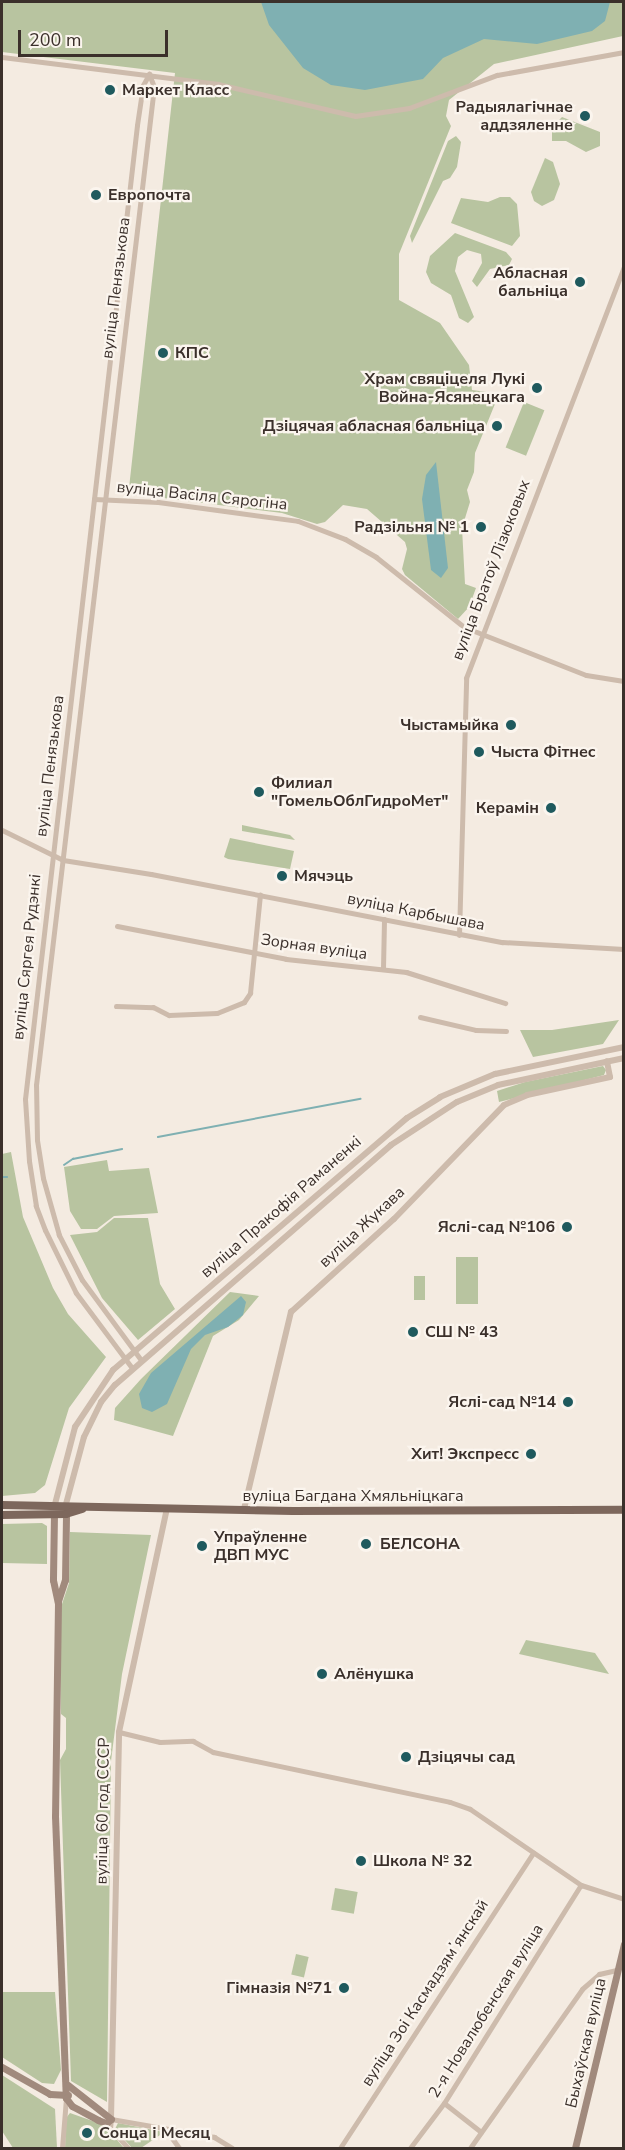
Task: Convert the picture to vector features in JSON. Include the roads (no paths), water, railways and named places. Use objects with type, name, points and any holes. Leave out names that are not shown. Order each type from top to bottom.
[{"type":"main road","points":[[55,1504],[53,1580],[57,1603],[55,1816],[68,2085],[66,2098]]},
{"type":"main road","name":"вуліца Багдана Хмяльніцкага","points":[[2,1505],[66,1504],[82,1509]]},
{"type":"main road","points":[[57,1603],[64,1580],[66,1504]]},
{"type":"main road","name":"вуліца Багдана Хмяльніцкага","points":[[2,1515],[66,1514],[82,1509],[167,1508],[624,1510]]},
{"type":"main road","name":"Быхаўская вуліца","points":[[575,2148],[624,1944]]},
{"type":"main road","points":[[2,2067],[46,2092],[66,2098],[72,2106],[101,2122],[111,2119],[106,2112],[75,2094],[68,2085]]},
{"type":"main road","points":[[66,2098],[75,2094]]},
{"type":"street","points":[[2,57],[149,74],[259,92],[333,113],[379,115],[497,75],[624,52]]},
{"type":"street","name":"вуліца Пенязькова","points":[[53,856],[137,125],[143,85],[149,74]]},
{"type":"street","name":"вуліца Пенязькова","points":[[63,860],[154,87],[149,74]]},
{"type":"street","name":"вуліца Братоў Лізюковых","points":[[459,935],[465,685],[481,634],[624,266]]},
{"type":"street","name":"вуліца Васіля Сярогіна","points":[[94,499],[159,502],[298,521],[368,553],[445,615],[481,634],[586,675],[624,681]]},
{"type":"street","name":"вуліца Карбышава","points":[[2,830],[63,860],[260,894],[459,935],[520,944],[624,949]]},
{"type":"street","name":"вуліца Сяргея Рудэнкі","points":[[53,856],[25,1099],[29,1161],[36,1206],[60,1265],[87,1310],[132,1368]]},
{"type":"street","name":"вуліца Сяргея Рудэнкі","points":[[63,860],[36,1085],[38,1150],[49,1204],[71,1262],[141,1360]]},
{"type":"street","points":[[116,1005],[153,1007],[169,1015],[231,1009],[244,1002],[250,993],[252,952],[260,894]]},
{"type":"street","points":[[382,968],[384,919]]},
{"type":"street","name":"Зорная вуліца","points":[[117,926],[318,963],[382,968],[505,1003]]},
{"type":"street","points":[[420,1017],[476,1030],[506,1031]]},
{"type":"street","name":"вуліца Пракофія Раманенкі","points":[[55,1504],[75,1427],[99,1387],[125,1358],[407,1119],[440,1097],[495,1074],[624,1047]]},
{"type":"street","points":[[579,1056],[576,1062],[580,1066]]},
{"type":"street","name":"вуліца Пракофія Раманенкі","points":[[66,1504],[92,1419],[101,1402],[132,1368],[272,1246],[423,1122],[498,1085],[624,1058]]},
{"type":"street","name":"вуліца Жукава","points":[[244,1509],[291,1312],[394,1219],[504,1105],[527,1095],[610,1077],[607,1061]]},
{"type":"street","points":[[495,1074],[501,1079],[498,1085]]},
{"type":"street","points":[[264,1238],[264,1246],[272,1246]]},
{"type":"street","name":"вуліца 60 год СССР","points":[[111,2119],[118,1732],[167,1508]]},
{"type":"street","points":[[118,1732],[160,1742],[193,1741],[213,1752],[450,1802],[470,1809],[581,1885],[624,1899]]},
{"type":"street","name":"вуліца Зоі Касмадзямʼянскай","points":[[340,2148],[533,1853]]},
{"type":"street","name":"2-я Новалюбенская вуліца","points":[[410,2148],[444,2103],[581,1885]]},
{"type":"street","points":[[470,2148],[582,1989],[599,1974],[617,1970]]},
{"type":"street","points":[[62,2148],[66,2098]]},
{"type":"street","points":[[444,2103],[482,2132]]},
{"type":"street","points":[[128,2148],[110,2128],[111,2119],[214,2137],[232,2148]]},
{"type":"street","points":[[166,2130],[179,2148]]},
{"type":"water","points":[[261,2],[610,2],[605,21],[592,31],[537,44],[484,39],[443,58],[423,79],[365,90],[331,85],[303,68],[269,25]]},
{"type":"water","points":[[436,462],[448,568],[441,578],[431,570],[422,499],[426,475]]},
{"type":"water","points":[[241,1296],[246,1302],[243,1315],[228,1327],[205,1335],[191,1349],[167,1404],[152,1412],[142,1408],[139,1394],[151,1373]]},
{"type":"waterway","points":[[158,1137],[360,1099]]},
{"type":"waterway","points":[[64,1165],[73,1159],[122,1149]]},
{"type":"waterway","points":[[2,1177],[7,1177]]},
{"type":"place","name":"Маркет Класс","points":[[110,90]]},
{"type":"place","name":"Радыялагічнае аддзяленне","points":[[585,116]]},
{"type":"place","name":"Европочта","points":[[96,195]]},
{"type":"place","name":"Абласная бальніца","points":[[580,282]]},
{"type":"place","name":"КПС","points":[[163,353]]},
{"type":"place","name":"Храм свяціцеля Лукі Война-Ясянецкага","points":[[537,388]]},
{"type":"place","name":"Дзіцячая абласная бальніца","points":[[497,426]]},
{"type":"place","name":"Радзільня № 1","points":[[481,527]]},
{"type":"place","name":"Чыстамыйка","points":[[511,725]]},
{"type":"place","name":"Чыста Фітнес","points":[[479,752]]},
{"type":"place","name":"Филиал \"ГомельОблГидроМет\"","points":[[259,792]]},
{"type":"place","name":"Керамін","points":[[551,808]]},
{"type":"place","name":"Мячэць","points":[[282,876]]},
{"type":"place","name":"Яслі-сад №106","points":[[567,1227]]},
{"type":"place","name":"СШ № 43","points":[[413,1332]]},
{"type":"place","name":"Яслі-сад №14","points":[[568,1402]]},
{"type":"place","name":"Хит! Экспресс","points":[[531,1454]]},
{"type":"place","name":"БЕЛСОНА","points":[[366,1544]]},
{"type":"place","name":"Упраўленне ДВП МУС","points":[[202,1546]]},
{"type":"place","name":"Алёнушка","points":[[322,1674]]},
{"type":"place","name":"Дзіцячы сад","points":[[406,1757]]},
{"type":"place","name":"Школа № 32","points":[[361,1861]]},
{"type":"place","name":"Гімназія №71","points":[[344,1988]]},
{"type":"place","name":"Сонца і Месяц","points":[[87,2133]]}]
